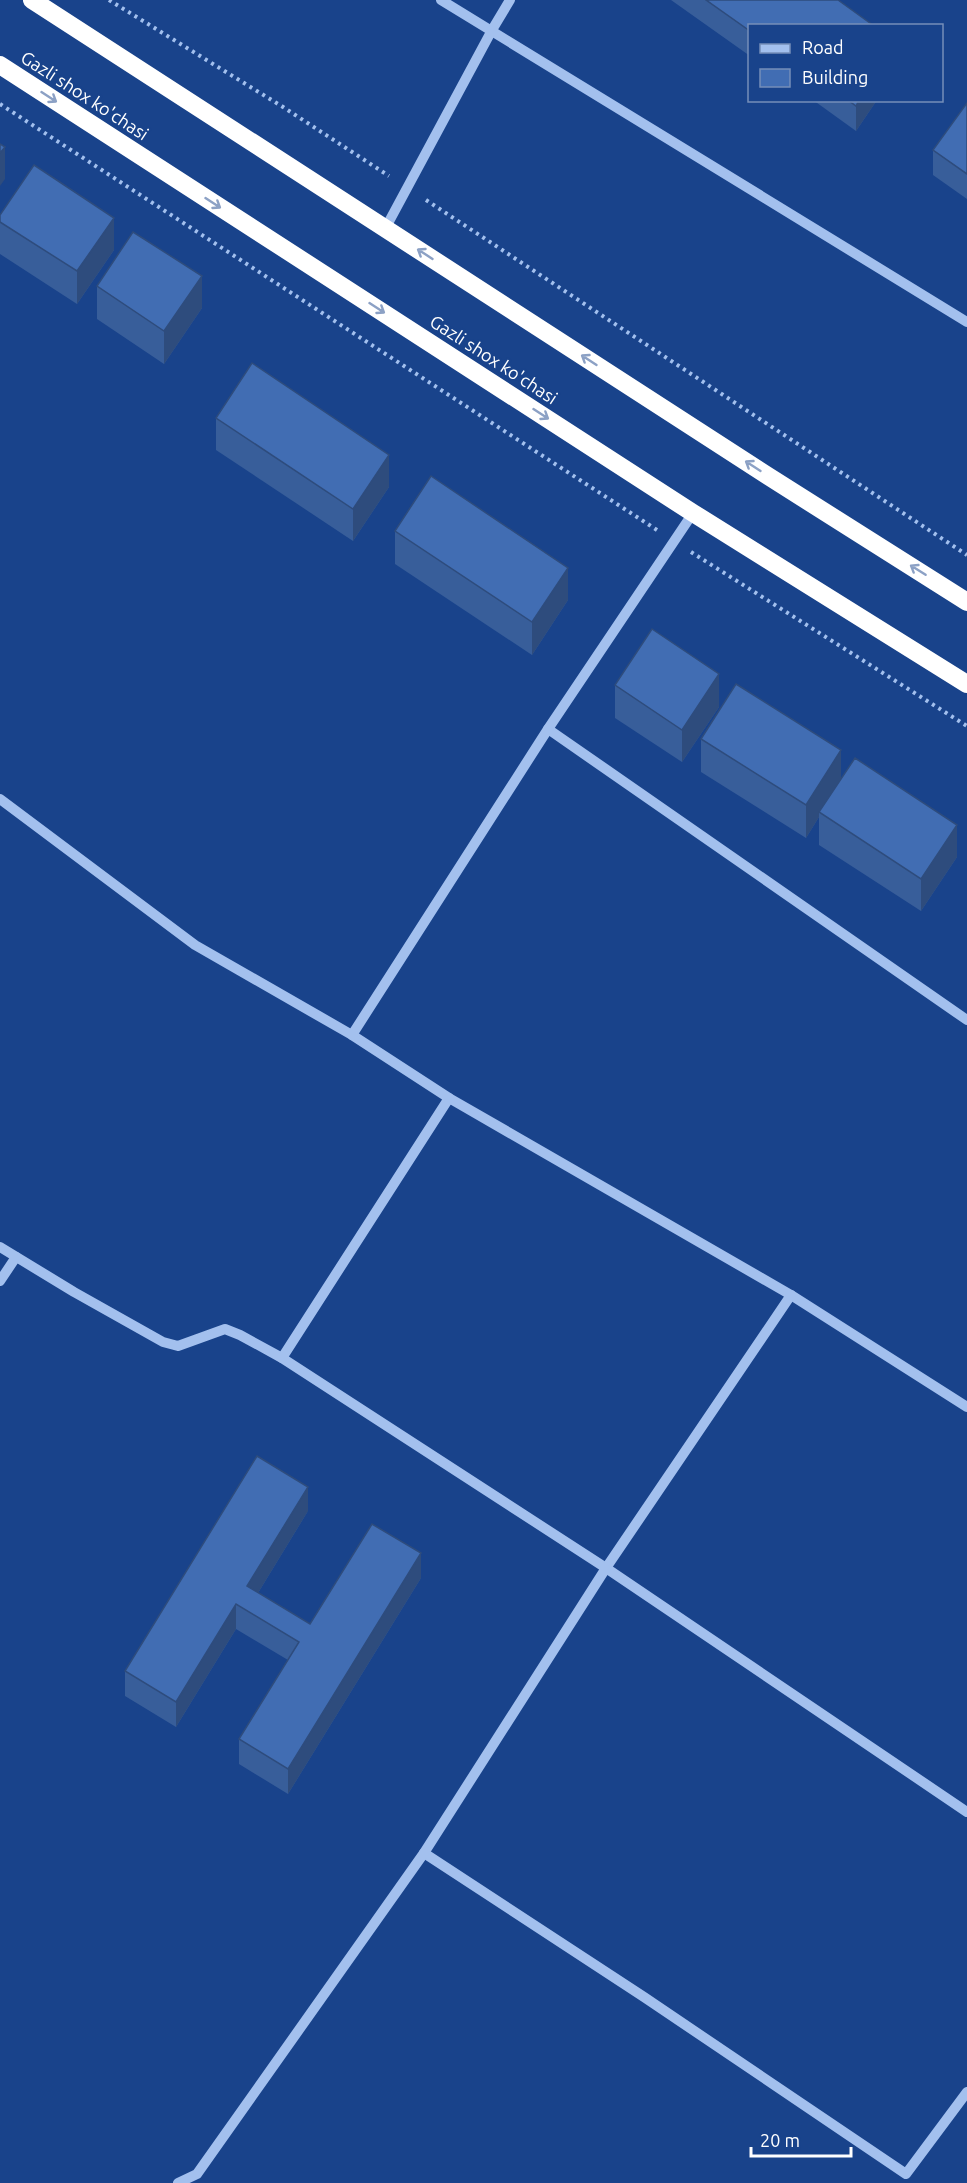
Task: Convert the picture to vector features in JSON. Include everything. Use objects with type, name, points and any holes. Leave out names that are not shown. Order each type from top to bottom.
[{"type":"highway","points":[[32,0],[749,464],[967,602]]},
{"type":"highway","name":"Gazli shox ko'chasi","points":[[0,65],[693,513],[967,684]]},
{"type":"street","points":[[441,0],[967,322]]},
{"type":"street","points":[[386,229],[510,0]]},
{"type":"street","points":[[351,1035],[548,729],[693,513]]},
{"type":"street","points":[[548,729],[967,1020]]},
{"type":"street","points":[[0,799],[195,945],[351,1035],[449,1098],[791,1294],[967,1407]]},
{"type":"street","points":[[282,1358],[449,1098]]},
{"type":"street","points":[[0,1247],[163,1342],[178,1346],[225,1329],[282,1358],[606,1568],[967,1812]]},
{"type":"street","points":[[0,1281],[16,1257]]},
{"type":"street","points":[[178,2183],[197,2174],[424,1853],[606,1568],[791,1294]]},
{"type":"street","points":[[424,1853],[644,1997],[906,2174],[967,2092]]},
{"type":"path","points":[[109,0],[283,107],[967,555]]},
{"type":"path","points":[[0,105],[674,542],[967,726]]},
{"type":"building","points":[[706,0],[838,0],[871,24],[748,24],[748,30]]},
{"type":"building","points":[[967,103],[967,174],[933,150]]},
{"type":"building","points":[[34,165],[114,218],[77,271],[0,222],[0,215]]},
{"type":"building","points":[[133,232],[202,276],[164,331],[97,286]]},
{"type":"building","points":[[252,363],[389,455],[353,509],[216,418]]},
{"type":"building","points":[[431,476],[568,568],[532,622],[395,531]]},
{"type":"building","points":[[652,629],[719,674],[682,730],[615,685]]},
{"type":"building","points":[[736,684],[841,750],[806,805],[701,739]]},
{"type":"building","points":[[855,758],[957,825],[921,879],[819,812]]},
{"type":"building","points":[[257,1456],[308,1487],[247,1586],[310,1624],[372,1524],[421,1553],[288,1769],[239,1739],[299,1642],[236,1604],[176,1702],[125,1671]]}]
